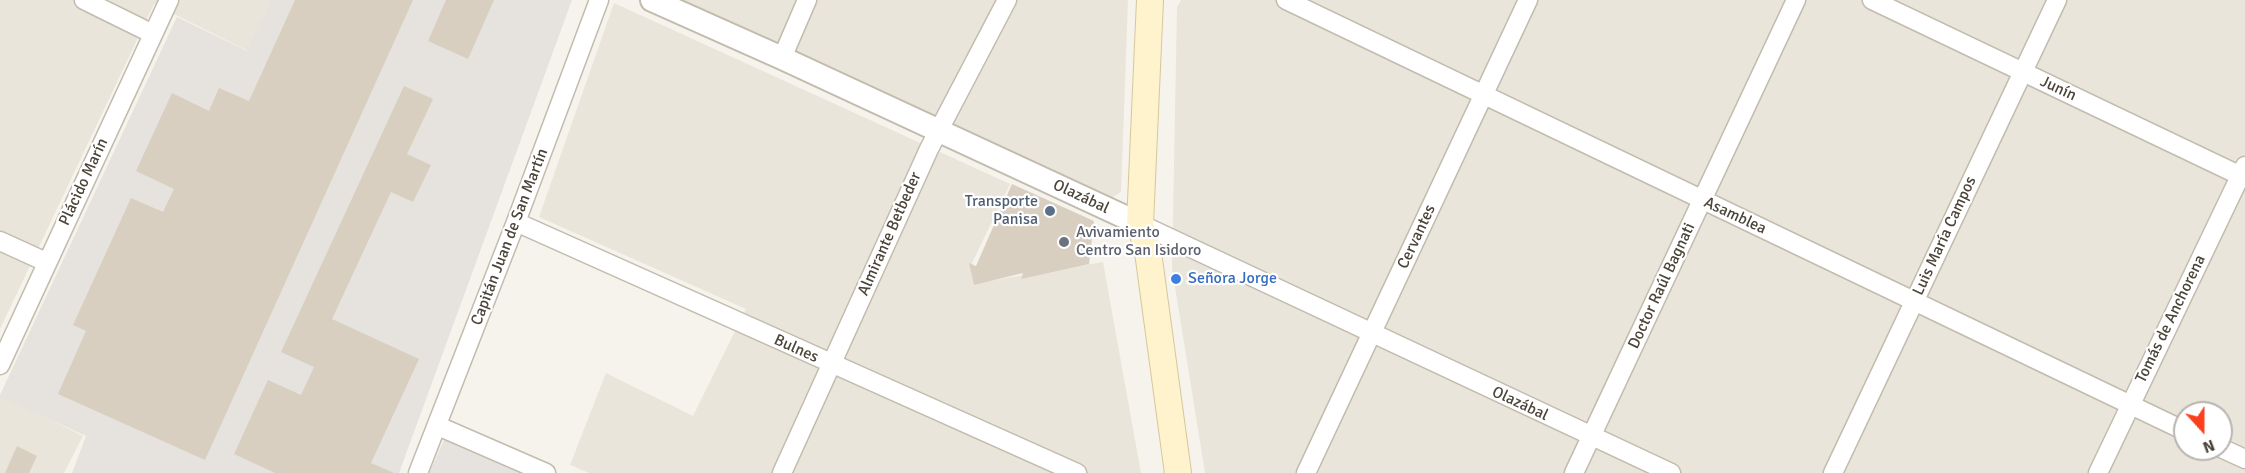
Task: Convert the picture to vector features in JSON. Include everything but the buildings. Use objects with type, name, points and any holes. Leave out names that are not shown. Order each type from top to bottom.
[{"type":"main road","points":[[1150,0],[1140,224],[1148,252],[1178,473]]},
{"type":"main road","points":[[1140,224],[1130,246],[1160,473]]},
{"type":"street","points":[[84,0],[153,34]]},
{"type":"street","name":"Plácido Marín","points":[[0,365],[169,0]]},
{"type":"street","name":"Capitán Juan de San Martín","points":[[418,473],[438,426],[599,0]]},
{"type":"street","name":"Olazábal","points":[[652,0],[939,130],[1671,473]]},
{"type":"street","points":[[782,58],[807,0]]},
{"type":"street","name":"Almirante Betbeder","points":[[782,473],[939,130],[1007,0]]},
{"type":"street","name":"Asamblea","points":[[1286,0],[2173,425]]},
{"type":"street","name":"Cervantes","points":[[1306,473],[1528,0]]},
{"type":"street","name":"Doctor Raúl Bagnati","points":[[1574,473],[1796,0]]},
{"type":"street","name":"Junín","points":[[1872,0],[2243,173]]},
{"type":"street","name":"Luis María Campos","points":[[1833,473],[2057,0]]},
{"type":"street","name":"Tomás de Anchorena","points":[[2098,473],[2243,173]]},
{"type":"street","name":"Bulnes","points":[[516,222],[831,364],[1045,467],[1077,473]]},
{"type":"street","points":[[0,241],[46,262]]},
{"type":"street","points":[[438,426],[546,473]]},
{"type":"shaded area","points":[[0,0],[271,0],[248,51],[154,4],[0,329]]},
{"type":"shaded area","points":[[271,0],[572,0],[399,473],[72,473],[86,436],[0,397],[0,395],[177,17],[247,51]]},
{"type":"shaded area","points":[[677,0],[1128,0],[1121,192],[1107,201]]},
{"type":"shaded area","points":[[1181,0],[2245,0],[2245,473],[1205,473],[1172,268],[1177,7]]},
{"type":"shaded area","points":[[614,3],[1010,184],[972,263],[976,283],[1103,262],[1141,473],[589,473],[570,465],[606,373],[693,416],[746,309],[539,217]]},
{"type":"shaded area","points":[[0,395],[83,436],[64,473],[0,473]]},
{"type":"shaded area","points":[[445,438],[524,473],[429,473]]},
{"type":"place","name":"Transporte Panisa","points":[[1050,211]]},
{"type":"place","name":"Avivamiento Centro San Isidoro","points":[[1064,242]]},
{"type":"place","name":"Señora Jorge","points":[[1176,279]]}]
